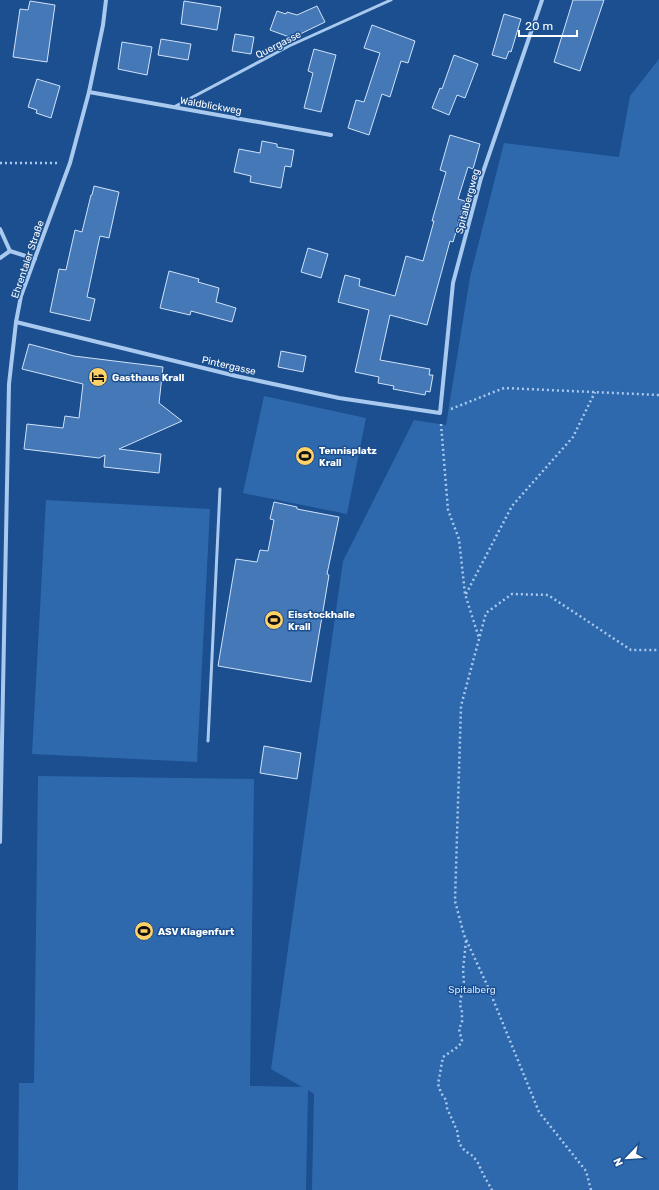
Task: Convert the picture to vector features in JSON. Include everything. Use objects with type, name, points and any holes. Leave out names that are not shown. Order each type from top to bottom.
[{"type":"street","name":"Ehrentaler Straße","points":[[0,842],[9,384],[16,322],[21,296],[70,163],[89,92],[103,25],[106,0]]},
{"type":"street","name":"Spitalbergweg","points":[[440,413],[453,283],[480,178],[542,0]]},
{"type":"street","name":"Waldblickweg","points":[[89,92],[331,135]]},
{"type":"street","points":[[0,229],[10,251],[35,259]]},
{"type":"street","points":[[0,258],[10,251]]},
{"type":"street","name":"Pintergasse","points":[[16,322],[258,381],[339,398],[440,413]]},
{"type":"street","points":[[0,573],[6,573]]},
{"type":"lane","name":"Quergasse","points":[[174,107],[289,46],[391,0]]},
{"type":"lane","points":[[208,741],[220,489]]},
{"type":"path","points":[[0,163],[70,163]]},
{"type":"path","points":[[479,639],[465,594],[459,539],[448,510],[440,413],[504,388],[659,395]]},
{"type":"path","points":[[465,594],[512,506],[573,437],[595,392]]},
{"type":"path","points":[[591,1190],[586,1171],[539,1112],[488,988],[466,940],[455,901],[461,706],[486,614],[512,594],[548,595],[630,650],[659,650]]},
{"type":"path","points":[[466,940],[463,970],[464,981],[460,1005],[462,1022],[459,1029],[462,1041],[459,1046],[443,1057],[438,1084],[441,1093],[446,1100],[447,1108],[458,1133],[458,1139],[461,1146],[465,1151],[473,1156],[478,1163],[492,1190]]},
{"type":"green space","name":"Spitalberg","points":[[659,59],[659,1190],[312,1190],[314,1094],[308,1090],[306,1190],[18,1190],[19,1083],[34,1083],[38,776],[254,779],[250,1086],[302,1087],[271,1069],[343,561],[414,420],[446,425],[470,277],[504,143],[619,157],[630,96]]},
{"type":"green space","name":"Tennisplatz Krall","points":[[264,396],[366,418],[347,514],[243,493]]},
{"type":"green space","points":[[46,500],[210,509],[197,762],[32,754]]},
{"type":"building","points":[[573,0],[604,0],[580,71],[554,62]]},
{"type":"building","points":[[30,1],[55,5],[47,62],[13,57],[20,9],[28,10]]},
{"type":"building","points":[[184,1],[221,7],[217,30],[181,24]]},
{"type":"building","points":[[317,6],[325,22],[292,38],[270,30],[277,11],[297,15]]},
{"type":"building","points":[[504,14],[521,19],[511,52],[509,51],[506,59],[492,55]]},
{"type":"building","points":[[372,25],[415,41],[408,63],[401,61],[390,97],[382,94],[369,135],[348,128],[356,100],[364,102],[380,53],[364,48]]},
{"type":"building","points":[[235,34],[254,37],[251,54],[232,51]]},
{"type":"building","points":[[161,39],[191,44],[188,60],[158,55]]},
{"type":"building","points":[[122,42],[152,47],[147,75],[118,69]]},
{"type":"building","points":[[314,49],[336,55],[321,112],[304,108],[313,73],[308,71]]},
{"type":"building","points":[[454,55],[478,64],[465,98],[457,95],[449,115],[432,108],[440,88],[442,89]]},
{"type":"building","points":[[37,79],[60,86],[51,118],[36,113],[37,110],[28,107]]},
{"type":"building","points":[[450,135],[480,144],[473,169],[468,167],[458,199],[465,201],[453,242],[450,241],[427,325],[390,315],[380,360],[430,369],[429,375],[433,375],[430,392],[426,391],[425,395],[393,389],[394,386],[378,383],[379,377],[355,372],[369,310],[338,302],[345,275],[360,279],[359,286],[395,296],[406,256],[423,261],[434,221],[432,221],[446,172],[440,170]]},
{"type":"building","points":[[262,141],[277,144],[277,147],[294,150],[291,167],[285,166],[281,188],[250,182],[251,176],[234,172],[239,149],[260,153]]},
{"type":"building","points":[[94,186],[119,192],[109,238],[100,236],[87,297],[95,299],[90,321],[50,312],[59,269],[66,270],[75,230],[82,232]]},
{"type":"building","points":[[308,248],[328,254],[321,278],[301,272]]},
{"type":"building","points":[[169,271],[199,279],[198,282],[219,288],[216,302],[236,308],[232,322],[191,311],[190,315],[160,308]]},
{"type":"building","points":[[29,344],[74,356],[163,367],[159,403],[182,421],[119,449],[161,454],[159,473],[104,467],[105,455],[99,458],[24,449],[27,424],[63,428],[65,416],[79,418],[83,384],[22,369]]},
{"type":"building","points":[[281,351],[306,356],[303,372],[278,367]]},
{"type":"building","name":"Eisstockhalle Krall","points":[[274,502],[297,507],[297,509],[339,517],[327,574],[329,575],[311,682],[218,666],[236,559],[257,562],[260,550],[268,551],[274,520],[270,519]]},
{"type":"building","points":[[264,746],[301,753],[297,779],[260,773]]},
{"type":"place","name":"Gasthaus Krall","points":[[98,377]]},
{"type":"place","name":"Tennisplatz Krall","points":[[305,456]]},
{"type":"place","name":"Eisstockhalle Krall","points":[[274,620]]},
{"type":"place","name":"ASV Klagenfurt","points":[[144,931]]}]
